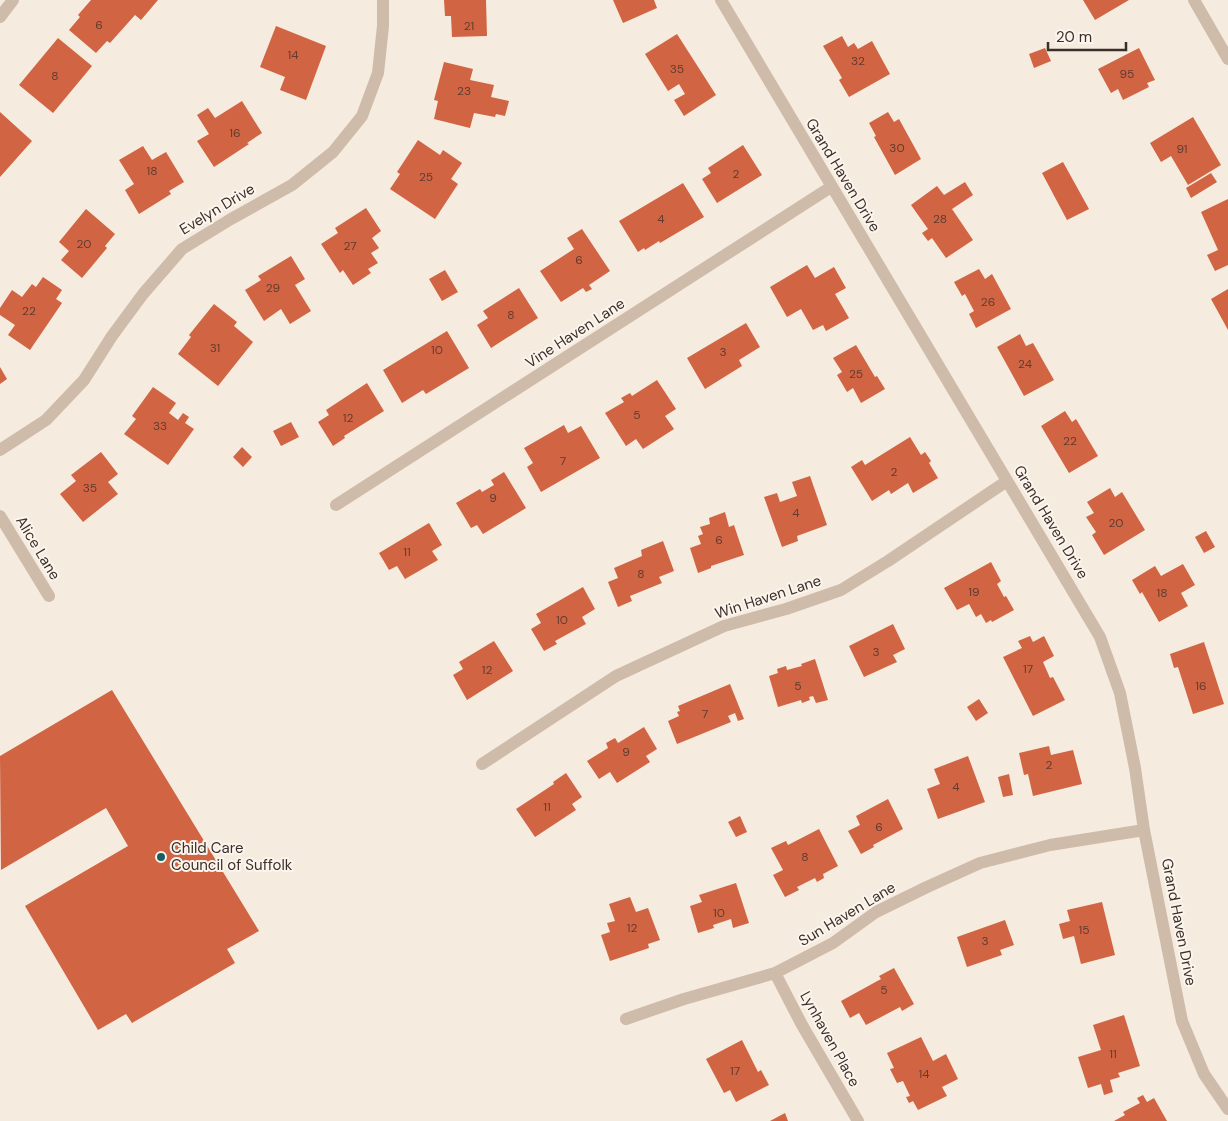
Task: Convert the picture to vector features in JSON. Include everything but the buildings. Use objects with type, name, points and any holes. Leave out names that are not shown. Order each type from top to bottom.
[{"type":"street","points":[[0,17],[14,0]]},
{"type":"street","name":"Evelyn Drive","points":[[0,450],[46,420],[84,380],[112,336],[143,294],[182,249],[230,219],[292,185],[333,152],[362,116],[378,73],[383,26],[383,0]]},
{"type":"street","name":"Grand Haven Drive","points":[[721,0],[1100,637],[1120,693],[1135,768],[1144,830],[1182,1021],[1204,1074],[1228,1109]]},
{"type":"street","points":[[1194,0],[1224,43],[1228,59]]},
{"type":"street","name":"Vine Haven Lane","points":[[336,506],[831,187]]},
{"type":"street","name":"Win Haven Lane","points":[[482,764],[616,676],[724,626],[786,610],[840,590],[888,561],[1007,481]]},
{"type":"street","name":"Alice Lane","points":[[0,516],[49,596]]},
{"type":"street","name":"Sun Haven Lane","points":[[626,1019],[684,999],[775,973],[833,943],[876,912],[980,863],[1050,845],[1144,830]]},
{"type":"street","name":"Lynhaven Place","points":[[775,973],[802,1025],[858,1121]]},
{"type":"place","name":"Child Care Council of Suffolk","points":[[161,857]]}]
